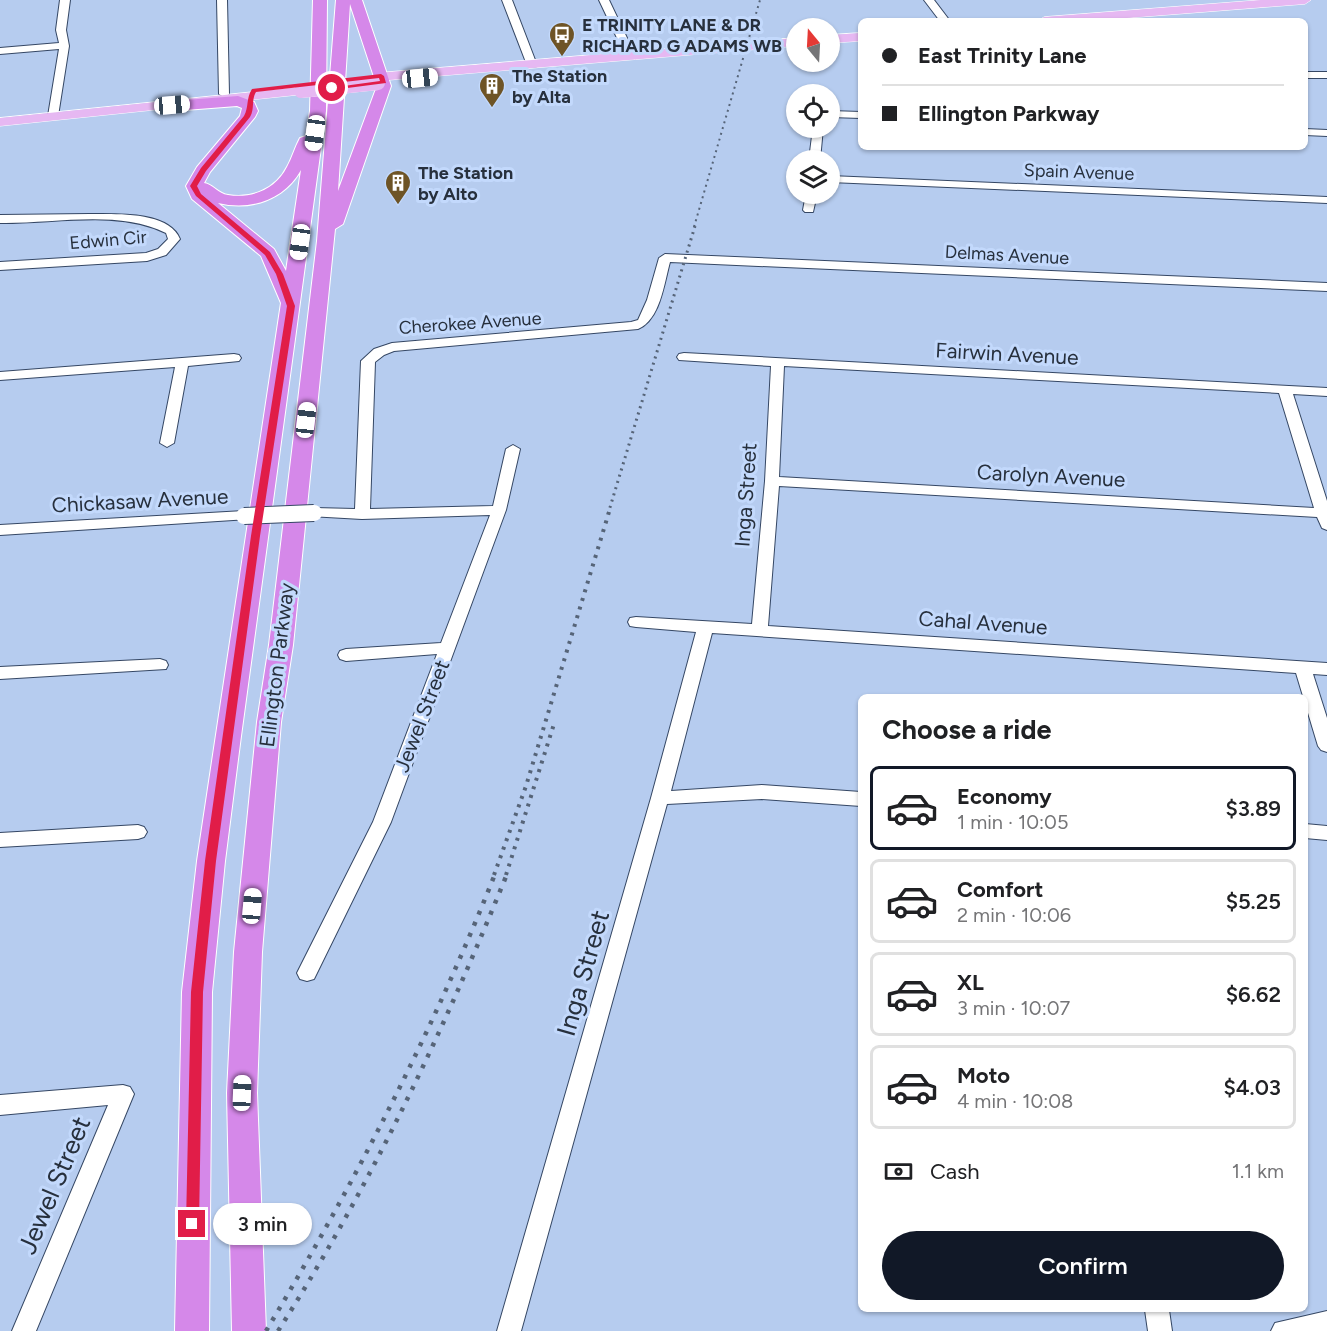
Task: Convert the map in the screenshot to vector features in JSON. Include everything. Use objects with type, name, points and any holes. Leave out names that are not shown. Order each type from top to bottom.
[{"type":"highway","name":"Ellington Parkway","points":[[192,1331],[197,992],[211,861],[228,736],[318,111],[320,0]]},
{"type":"highway","name":"Ellington Parkway","points":[[249,1331],[242,1093],[248,952],[269,723],[326,241],[343,0]]},
{"type":"highway","points":[[326,241],[347,192],[382,92],[355,0]]},
{"type":"highway","points":[[253,97],[257,117],[210,172],[203,184],[209,193],[218,199],[246,201],[277,190],[289,177],[318,111]]},
{"type":"highway","points":[[167,105],[238,101],[253,97]]},
{"type":"highway","points":[[253,97],[247,117],[203,170],[194,186],[198,195],[268,253],[291,306]]},
{"type":"highway","points":[[186,1331],[191,1293]]},
{"type":"main road","points":[[1099,18],[1267,1],[1305,0]]},
{"type":"main road","points":[[840,38],[858,37]]},
{"type":"main road","points":[[0,122],[167,105],[168,100],[224,94],[253,97],[302,88],[380,79],[786,43]]},
{"type":"street","points":[[53,116],[64,46],[61,30],[65,0]]},
{"type":"street","points":[[222,0],[224,94]]},
{"type":"street","points":[[507,0],[532,65]]},
{"type":"street","points":[[604,0],[631,57]]},
{"type":"street","points":[[929,0],[943,18]]},
{"type":"street","points":[[0,51],[64,46]]},
{"type":"street","points":[[1308,75],[1327,75]]},
{"type":"street","points":[[840,114],[858,115]]},
{"type":"street","points":[[1308,132],[1327,133]]},
{"type":"street","name":"Spain Avenue","points":[[840,179],[1327,200]]},
{"type":"street","points":[[809,210],[810,204]]},
{"type":"street","name":"Edwin Cir","points":[[0,219],[113,217],[146,220],[162,224],[171,231],[174,239],[162,252],[147,257],[0,266]]},
{"type":"street","name":"Cherokee Avenue","points":[[362,514],[369,361],[379,352],[392,347],[414,344],[633,326],[644,321],[653,300],[665,258],[685,258]]},
{"type":"street","name":"Delmas Avenue","points":[[685,258],[1327,288]]},
{"type":"street","name":"Fairwin Avenue","points":[[684,357],[1327,392]]},
{"type":"street","points":[[0,376],[234,358]]},
{"type":"street","points":[[167,443],[182,362]]},
{"type":"street","name":"Inga Street","points":[[760,630],[772,481],[778,363]]},
{"type":"street","points":[[1285,390],[1326,517]]},
{"type":"street","name":"Jewel Street","points":[[307,973],[382,822],[499,510],[513,448]]},
{"type":"street","name":"Carolyn Avenue","points":[[772,481],[1326,517]]},
{"type":"street","name":"Chickasaw Avenue","points":[[0,530],[314,513],[499,510]]},
{"type":"street","name":"Cahal Avenue","points":[[636,622],[1327,669]]},
{"type":"street","name":"Inga Street","points":[[509,1331],[660,798],[705,628]]},
{"type":"street","points":[[346,655],[448,648]]},
{"type":"street","points":[[0,674],[160,665]]},
{"type":"street","points":[[1303,667],[1327,746]]},
{"type":"street","points":[[660,798],[762,792],[858,799]]},
{"type":"street","points":[[1308,831],[1327,832]]},
{"type":"street","points":[[0,840],[138,832]]},
{"type":"street","name":"Jewel Street","points":[[0,1105],[123,1094],[24,1331]]},
{"type":"street","points":[[1157,1312],[1160,1331]]},
{"type":"street","points":[[1283,1331],[1327,1323]]},
{"type":"railway","points":[[694,227],[760,0]]},
{"type":"railway","points":[[608,514],[695,226]]},
{"type":"railway","points":[[494,875],[526,786],[609,512]]},
{"type":"railway","points":[[506,875],[554,724]]},
{"type":"railway","points":[[266,1331],[299,1276],[390,1107],[445,992],[495,874]]},
{"type":"railway","points":[[278,1331],[344,1221],[403,1108],[457,992],[507,874]]},
{"type":"place","name":"E TRINITY LANE & DR RICHARD G ADAMS WB","points":[[562,58]]},
{"type":"place","name":"The Station by Alta","points":[[492,109]]},
{"type":"place","name":"The Station by Alto","points":[[398,206]]},
{"type":"route","points":[[192,1224],[197,992],[211,861],[255,536],[291,306],[268,253],[198,195],[194,186],[203,170],[247,117],[250,111],[250,97],[254,90],[381,76],[383,82],[332,88]]}]
